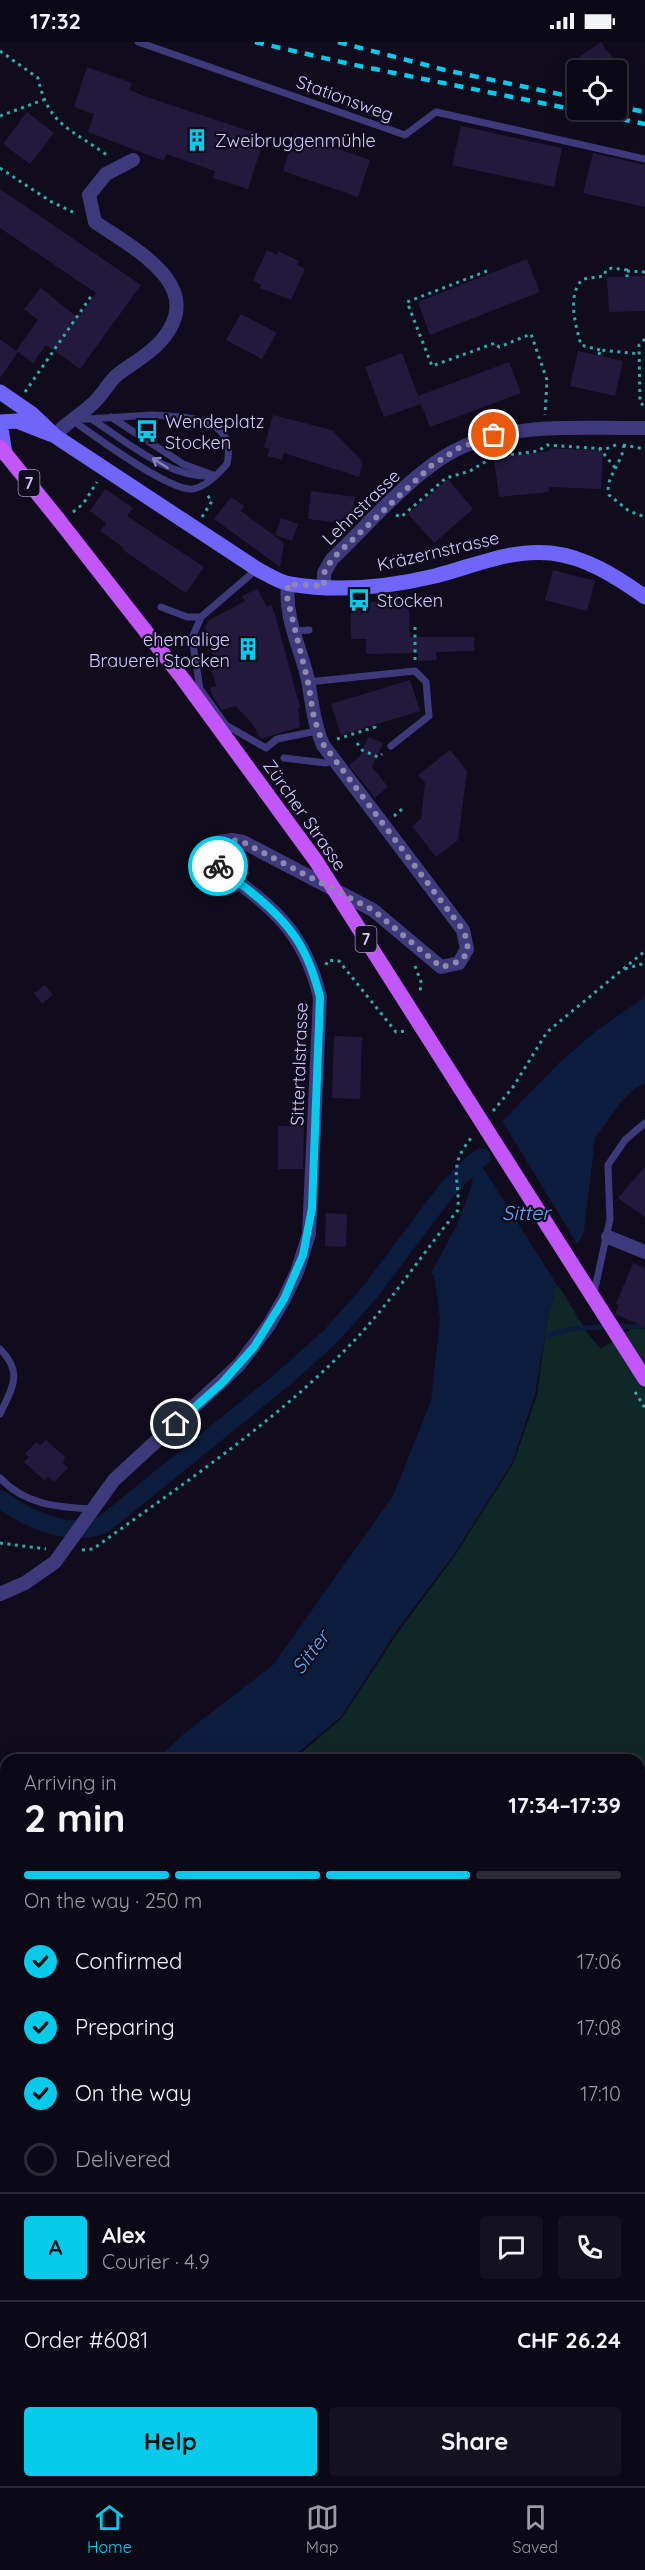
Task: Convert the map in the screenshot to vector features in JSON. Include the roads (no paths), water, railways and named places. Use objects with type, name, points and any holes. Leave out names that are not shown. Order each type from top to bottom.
[{"type":"main road","name":"Zürcher Strasse","points":[[3,450],[65,516],[316,861],[639,1385]]},
{"type":"street","points":[[56,436],[92,405],[113,379],[159,343],[176,312],[173,289],[158,266],[95,222],[89,195],[106,174],[126,162]]},
{"type":"street","name":"Kräzernstrasse","points":[[0,392],[32,414],[56,436],[257,569],[288,584],[342,588],[391,584],[436,576],[514,554],[543,553],[586,562],[609,573],[645,597]]},
{"type":"street","name":"Kräzernstrasse","points":[[0,422],[17,421],[56,436]]},
{"type":"street","points":[[0,422],[3,450]]},
{"type":"street","name":"Lehnstrasse","points":[[324,586],[324,573],[332,559],[422,474],[459,448],[494,435],[535,429],[645,428]]},
{"type":"street","name":"Sittertalstrasse","points":[[0,1594],[41,1573],[72,1547],[89,1513],[114,1480],[222,1383],[254,1347],[269,1325],[297,1272],[309,1234],[320,997],[314,972],[303,947],[284,921],[219,868],[213,858],[213,849],[218,842],[224,840],[243,842],[373,910],[441,967],[459,963],[467,949],[463,930],[333,760],[317,731],[308,682],[289,612],[288,584]]},
{"type":"street","points":[[608,1238],[645,1252]]},
{"type":"lane","name":"Stationsweg","points":[[138,42],[405,135],[436,112],[645,159]]},
{"type":"lane","points":[[152,415],[187,417],[209,423],[223,435],[229,449],[227,464],[200,487],[178,487],[159,478],[72,420],[152,415]]},
{"type":"lane","points":[[110,416],[183,464],[215,476]]},
{"type":"lane","points":[[90,418],[172,470],[191,476],[215,476]]},
{"type":"lane","points":[[257,569],[201,617],[192,638],[200,689],[226,725],[266,748],[277,739],[317,731]]},
{"type":"lane","points":[[161,607],[187,616],[201,617]]},
{"type":"lane","points":[[294,631],[309,630]]},
{"type":"lane","points":[[308,682],[415,671],[426,682],[429,716],[391,746]]},
{"type":"lane","points":[[284,758],[326,763],[333,760]]},
{"type":"lane","points":[[595,1316],[593,1285],[608,1238],[610,1218],[608,1165],[625,1140],[645,1123]]},
{"type":"lane","points":[[0,1349],[14,1369],[14,1383],[0,1414]]},
{"type":"lane","points":[[0,1478],[19,1495],[36,1503],[89,1513]]},
{"type":"water","name":"Sitter","points":[[645,997],[645,1083],[634,1089],[620,1103],[595,1138],[584,1232],[557,1283],[547,1322],[535,1394],[512,1463],[453,1556],[397,1630],[341,1717],[296,1754],[162,1754],[185,1733],[273,1665],[393,1496],[431,1401],[440,1319],[434,1275],[431,1273],[457,1225],[473,1182],[471,1179],[479,1168],[488,1136],[561,1061],[595,1032]]},
{"type":"waterway","points":[[0,1499],[24,1514],[50,1525],[77,1529],[104,1524],[283,1379],[330,1337],[370,1292],[446,1191],[473,1163],[482,1157]]},
{"type":"waterway","points":[[545,1335],[578,1328],[645,1326]]},
{"type":"railway","points":[[255,42],[350,64],[645,124]]},
{"type":"railway","points":[[338,42],[445,70],[567,96]]},
{"type":"railway","points":[[627,108],[645,112]]},
{"type":"place","name":"Zweibruggenmühle","points":[[197,140]]},
{"type":"place","name":"Wendeplatz Stocken","points":[[147,431]]},
{"type":"place","name":"Stocken","points":[[359,600]]},
{"type":"place","name":"ehemalige Brauerei Stocken","points":[[248,649]]}]
